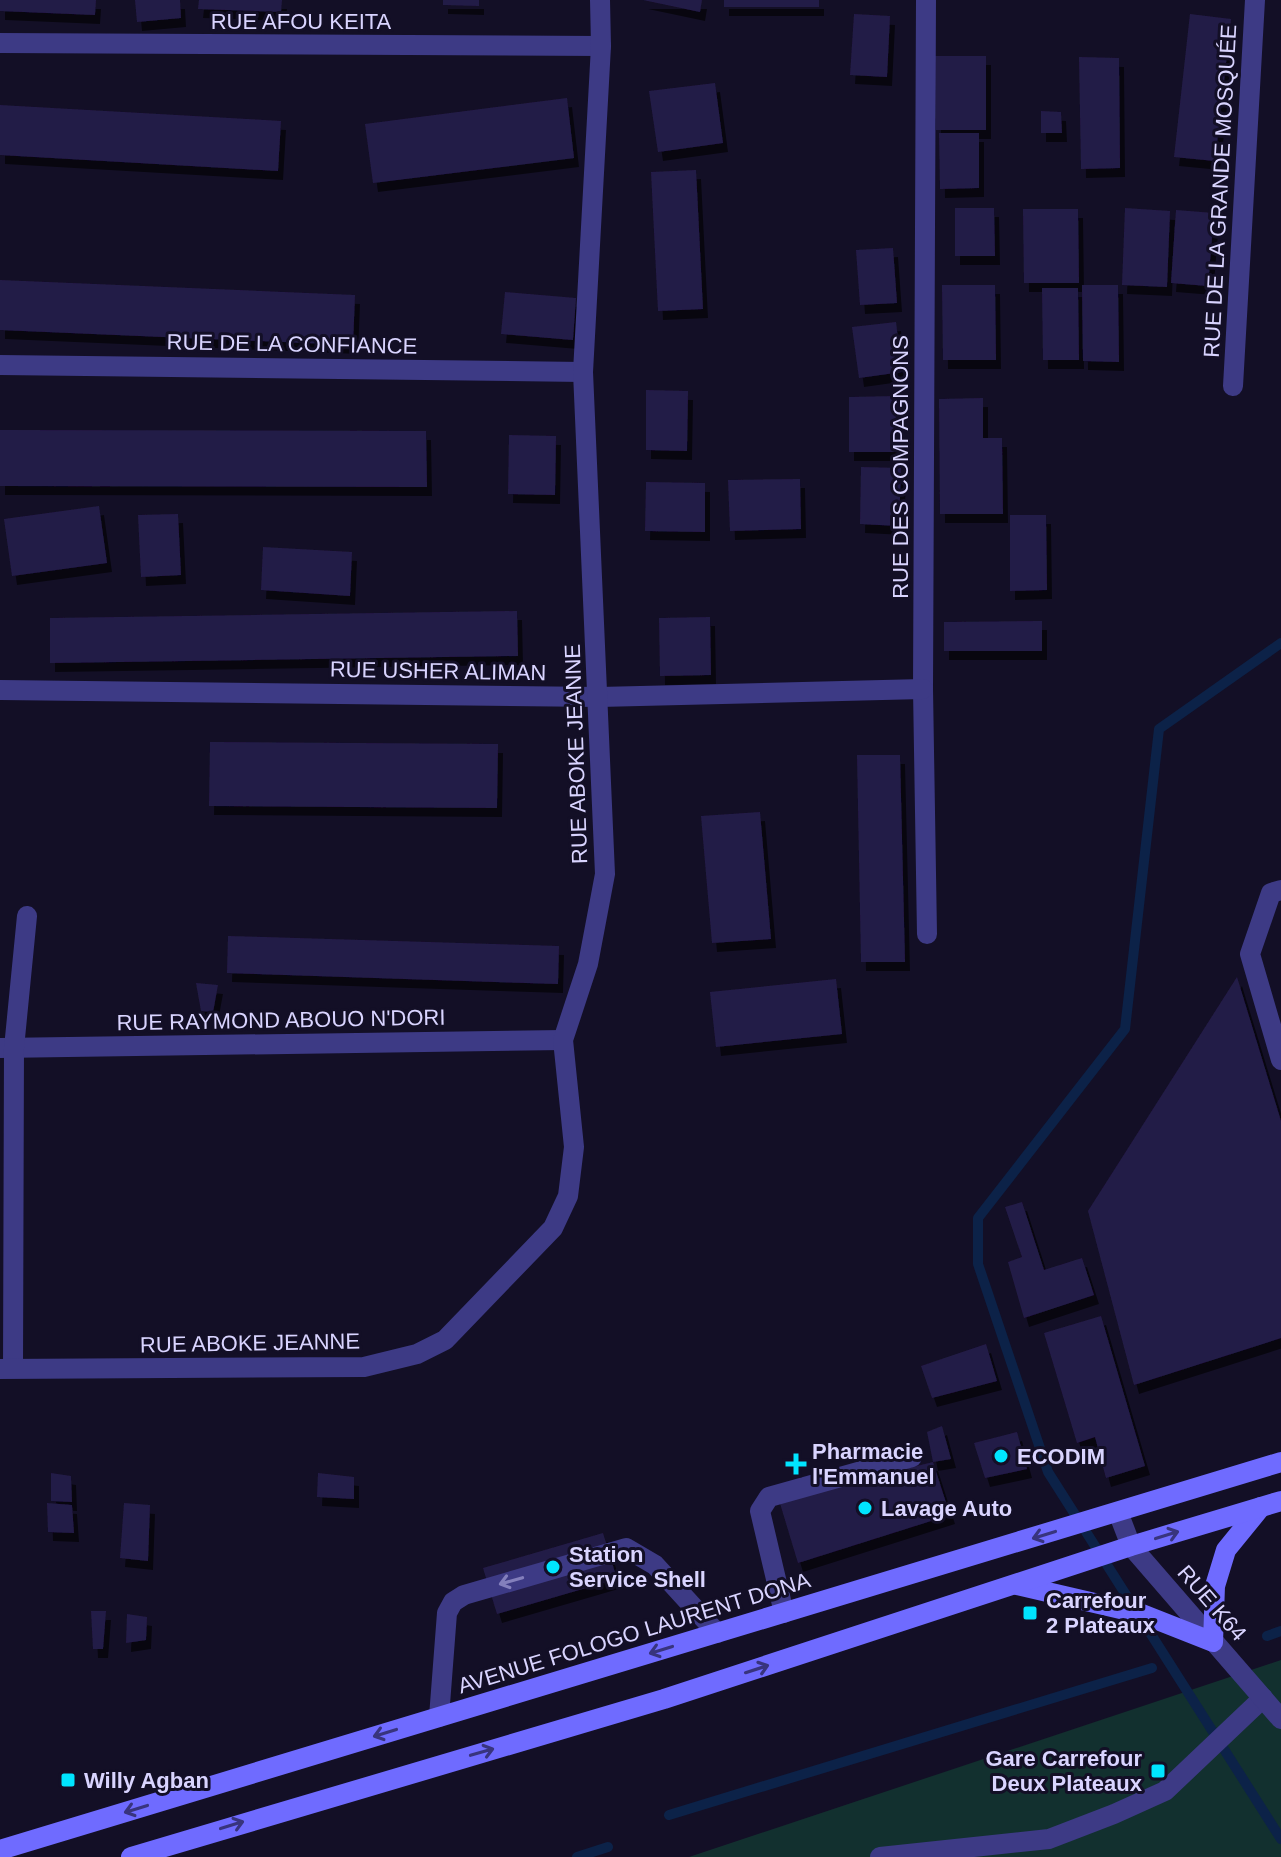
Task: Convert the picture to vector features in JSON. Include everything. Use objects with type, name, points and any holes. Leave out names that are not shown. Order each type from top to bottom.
[{"type":"main road","name":"AVENUE FOLOGO LAURENT DONA","points":[[0,1850],[1281,1462]]},
{"type":"main road","points":[[131,1857],[664,1699],[1131,1546],[1271,1504]]},
{"type":"main road","points":[[1013,1584],[1142,1614],[1213,1642],[1215,1586],[1226,1550],[1271,1504]]},
{"type":"street","name":"RUE ABOKE JEANNE","points":[[7,1368],[364,1367],[417,1354],[445,1340],[553,1228],[568,1196],[574,1147],[563,1040],[588,964],[605,874],[583,372],[601,46],[600,0]]},
{"type":"street","name":"RUE DES COMPAGNONS","points":[[926,0],[923,689],[927,934]]},
{"type":"street","name":"RUE DE LA GRANDE MOSQUÉE","points":[[1233,386],[1255,0]]},
{"type":"street","name":"RUE AFOU KEITA","points":[[0,43],[601,46]]},
{"type":"street","name":"RUE DE LA CONFIANCE","points":[[0,365],[583,372]]},
{"type":"street","name":"RUE USHER ALIMAN","points":[[0,690],[599,697],[923,689]]},
{"type":"street","points":[[1281,890],[1271,893],[1250,954],[1281,1060]]},
{"type":"street","points":[[7,1368],[7,1048],[27,916]]},
{"type":"street","name":"RUE RAYMOND ABOUO N'DORI","points":[[7,1048],[563,1040]]},
{"type":"street","points":[[784,1613],[760,1511],[763,1503],[769,1497],[912,1457]]},
{"type":"street","name":"RUE K64","points":[[1118,1512],[1131,1546],[1281,1719]]},
{"type":"street","points":[[439,1717],[447,1613],[453,1602],[464,1595],[626,1548],[655,1565],[717,1633]]},
{"type":"street","points":[[880,1857],[1049,1839],[1114,1814],[1165,1791],[1263,1698]]},
{"type":"green space","points":[[1281,1660],[1281,1857],[689,1857]]},
{"type":"building","points":[[0,0],[96,0],[95,15],[0,11]]},
{"type":"building","points":[[135,0],[180,0],[181,18],[137,22]]},
{"type":"building","points":[[199,0],[282,0],[281,12],[198,9]]},
{"type":"building","points":[[443,0],[479,0],[479,6],[443,5]]},
{"type":"building","points":[[643,0],[702,0],[700,12]]},
{"type":"building","points":[[724,0],[819,0],[819,7],[724,7]]},
{"type":"building","points":[[854,14],[890,16],[887,77],[850,75]]},
{"type":"building","points":[[1190,14],[1231,19],[1215,161],[1174,157]]},
{"type":"building","points":[[935,56],[986,56],[986,130],[936,130]]},
{"type":"building","points":[[1079,57],[1119,58],[1120,168],[1081,169]]},
{"type":"building","points":[[715,83],[723,143],[658,152],[649,91]]},
{"type":"building","points":[[567,98],[574,158],[373,183],[365,124]]},
{"type":"building","points":[[0,105],[281,121],[278,171],[0,155]]},
{"type":"building","points":[[1041,111],[1061,112],[1062,133],[1041,133]]},
{"type":"building","points":[[939,133],[979,133],[979,188],[940,189]]},
{"type":"building","points":[[696,170],[703,309],[658,311],[651,172]]},
{"type":"building","points":[[955,208],[994,208],[995,256],[955,256]]},
{"type":"building","points":[[1125,208],[1170,211],[1167,287],[1122,285]]},
{"type":"building","points":[[1023,209],[1078,209],[1079,283],[1024,283]]},
{"type":"building","points":[[1176,210],[1214,213],[1208,286],[1171,283]]},
{"type":"building","points":[[893,248],[897,303],[860,305],[856,250]]},
{"type":"building","points":[[0,280],[355,295],[353,345],[0,330]]},
{"type":"building","points":[[942,285],[995,285],[996,360],[943,360]]},
{"type":"building","points":[[1082,285],[1118,285],[1119,362],[1083,361]]},
{"type":"building","points":[[1042,288],[1078,288],[1079,360],[1043,360]]},
{"type":"building","points":[[505,292],[576,298],[573,340],[501,334]]},
{"type":"building","points":[[896,322],[902,372],[859,378],[852,327]]},
{"type":"building","points":[[646,390],[688,391],[687,451],[646,450]]},
{"type":"building","points":[[896,396],[897,452],[849,452],[849,397]]},
{"type":"building","points":[[983,398],[983,438],[1002,438],[1003,514],[940,514],[939,399]]},
{"type":"building","points":[[0,430],[426,431],[427,487],[0,486]]},
{"type":"building","points":[[509,435],[556,436],[555,495],[508,494]]},
{"type":"building","points":[[861,467],[901,468],[899,526],[860,524]]},
{"type":"building","points":[[800,479],[801,529],[730,531],[728,480]]},
{"type":"building","points":[[646,482],[705,483],[705,532],[645,531]]},
{"type":"building","points":[[99,506],[107,563],[12,576],[4,519]]},
{"type":"building","points":[[178,514],[181,575],[141,577],[138,515]]},
{"type":"building","points":[[1010,515],[1046,515],[1047,590],[1010,591]]},
{"type":"building","points":[[263,547],[352,552],[350,596],[261,590]]},
{"type":"building","points":[[517,611],[518,656],[50,663],[50,618]]},
{"type":"building","points":[[710,617],[711,675],[660,676],[659,618]]},
{"type":"building","points":[[1042,621],[1042,651],[944,651],[944,622]]},
{"type":"building","points":[[210,742],[498,744],[497,808],[209,806]]},
{"type":"building","points":[[857,755],[900,755],[905,962],[861,962]]},
{"type":"building","points":[[760,812],[771,939],[712,943],[701,816]]},
{"type":"building","points":[[228,936],[559,946],[558,984],[227,973]]},
{"type":"building","points":[[1237,977],[1281,1121],[1281,1338],[1134,1385],[1088,1211]]},
{"type":"building","points":[[836,979],[842,1034],[716,1047],[710,992]]},
{"type":"building","points":[[196,983],[218,985],[213,1012],[201,1011]]},
{"type":"building","points":[[1022,1202],[1044,1270],[1082,1258],[1094,1295],[1024,1318],[1008,1262],[1022,1257],[1005,1207]]},
{"type":"building","points":[[1101,1316],[1145,1466],[1106,1478],[1095,1437],[1077,1443],[1044,1333]]},
{"type":"building","points":[[986,1344],[997,1381],[932,1398],[921,1366]]},
{"type":"building","points":[[942,1426],[951,1459],[933,1462],[927,1432]]},
{"type":"building","name":"ECODIM","points":[[1017,1432],[1027,1469],[985,1478],[974,1443]]},
{"type":"building","name":"Lavage Auto","points":[[933,1462],[950,1515],[798,1563],[779,1500]]},
{"type":"building","points":[[51,1473],[71,1476],[72,1502],[51,1501]]},
{"type":"building","points":[[318,1473],[354,1477],[354,1499],[317,1497]]},
{"type":"building","points":[[47,1503],[72,1505],[74,1533],[48,1532]]},
{"type":"building","points":[[124,1503],[150,1505],[148,1561],[120,1558]]},
{"type":"building","points":[[603,1533],[617,1579],[497,1614],[483,1568]]},
{"type":"building","points":[[91,1611],[106,1611],[103,1649],[93,1649]]},
{"type":"building","points":[[127,1614],[147,1617],[146,1640],[126,1643]]},
{"type":"waterway","points":[[1281,643],[1159,729],[1125,1029],[978,1218],[978,1264],[1048,1472],[1281,1839]]},
{"type":"waterway","points":[[1267,1636],[1281,1631]]},
{"type":"waterway","points":[[669,1815],[1152,1668]]},
{"type":"waterway","points":[[577,1857],[608,1847]]},
{"type":"place","name":"ECODIM","points":[[1001,1456]]},
{"type":"place","name":"Pharmacie l'Emmanuel","points":[[796,1464]]},
{"type":"place","name":"Lavage Auto","points":[[865,1508]]},
{"type":"place","name":"Station Service Shell","points":[[553,1567]]},
{"type":"place","name":"Carrefour 2 Plateaux","points":[[1030,1613]]},
{"type":"place","name":"Gare Carrefour Deux Plateaux","points":[[1158,1771]]},
{"type":"place","name":"Willy Agban","points":[[68,1780]]}]
